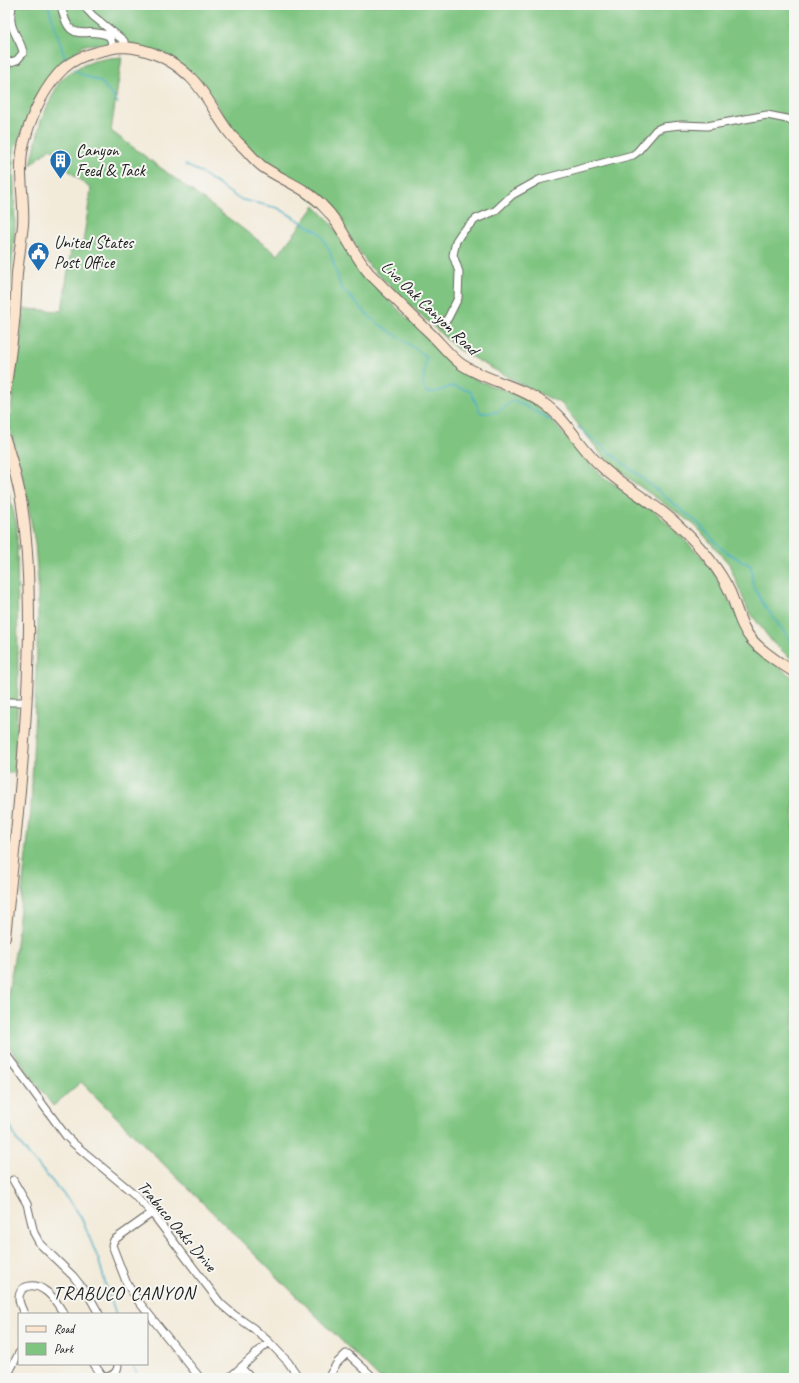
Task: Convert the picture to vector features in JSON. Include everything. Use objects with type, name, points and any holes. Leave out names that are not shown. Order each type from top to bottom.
[{"type":"main road","name":"Live Oak Canyon Road","points":[[5,392],[14,322],[17,274],[23,224],[20,173],[21,157],[25,140],[40,101],[55,78],[67,66],[85,55],[124,47],[160,56],[191,77],[205,95],[230,134],[261,166],[312,196],[324,206],[338,225],[365,269],[460,363],[486,377],[524,392],[544,403],[559,418],[601,467],[678,524],[705,553],[719,573],[730,592],[742,624],[751,638],[764,652],[794,672]]},
{"type":"main road","points":[[5,439],[20,495],[28,571],[27,702],[21,786],[5,937]]},
{"type":"street","points":[[5,64],[17,60],[23,53],[22,46],[16,36],[11,20],[12,5]]},
{"type":"street","points":[[60,5],[66,23],[76,33],[103,34],[109,36],[111,40],[110,49]]},
{"type":"street","points":[[83,5],[93,16],[124,41],[124,47]]},
{"type":"street","points":[[103,34],[108,27]]},
{"type":"street","points":[[443,324],[448,318],[458,298],[459,272],[453,255],[456,241],[462,232],[476,219],[495,212],[512,195],[539,180],[633,155],[656,130],[663,127],[681,125],[707,126],[767,114],[792,120]]},
{"type":"street","points":[[5,702],[27,702]]},
{"type":"street","name":"Trabuco Oaks Drive","points":[[5,1053],[66,1136],[133,1193],[152,1213],[221,1304],[269,1342],[288,1362],[299,1378]]},
{"type":"street","points":[[13,1180],[27,1204],[34,1232],[40,1244],[73,1276],[90,1296],[98,1313]]},
{"type":"street","points":[[148,1313],[127,1284],[112,1245],[114,1240],[152,1213]]},
{"type":"street","points":[[24,1313],[19,1300],[20,1292],[26,1286],[34,1285],[44,1289],[51,1295],[63,1313]]},
{"type":"street","points":[[148,1313],[200,1378]]},
{"type":"street","points":[[229,1378],[269,1342]]},
{"type":"street","points":[[328,1378],[346,1354],[348,1354],[374,1378]]},
{"type":"street","points":[[6,1378],[18,1355]]},
{"type":"street","points":[[95,1365],[103,1376],[109,1377],[115,1374],[118,1369],[118,1365]]},
{"type":"street","points":[[241,1368],[251,1378]]},
{"type":"green space","points":[[5,5],[794,5],[794,661],[773,643],[748,610],[729,564],[696,526],[632,481],[602,455],[562,404],[526,387],[457,349],[370,267],[336,216],[266,166],[231,127],[203,84],[189,70],[112,43],[84,45],[60,65],[44,83],[13,152],[15,227],[5,346]]},
{"type":"green space","points":[[122,57],[111,131],[278,255],[315,206],[331,223],[361,273],[455,365],[467,375],[518,395],[539,407],[602,476],[652,509],[702,557],[713,571],[729,601],[774,664],[794,678],[794,1378],[379,1378],[81,1082],[53,1106],[11,1049],[5,1034],[5,1011],[15,953],[31,811],[38,582],[35,543],[24,483],[9,425],[24,309],[62,311],[72,243],[83,243],[91,189],[69,171],[65,157],[50,148],[31,165],[41,120],[59,82],[79,67],[94,61]]},
{"type":"green space","points":[[5,479],[17,525],[18,684],[15,773],[5,773]]},
{"type":"waterway","points":[[48,5],[65,58]]},
{"type":"waterway","points":[[74,69],[83,75],[101,82],[118,103]]},
{"type":"waterway","points":[[185,165],[200,172],[239,199],[278,208],[320,233],[330,252],[341,288],[373,320],[426,356],[423,385],[427,393],[437,392],[452,386],[470,391],[481,413],[498,412],[514,400],[551,420]]},
{"type":"waterway","points":[[578,427],[698,523],[723,550],[751,566],[753,585],[764,605],[794,645]]},
{"type":"waterway","points":[[5,1113],[16,1139],[72,1204],[81,1217],[99,1261],[116,1313]]},
{"type":"waterway","points":[[132,1365],[139,1378]]},
{"type":"place","name":"Canyon Feed & Tack","points":[[60,180]]},
{"type":"place","name":"United States Post Office","points":[[39,272]]},
{"type":"district","name":"TRABUCO CANYON","points":[[124,1293]]}]
